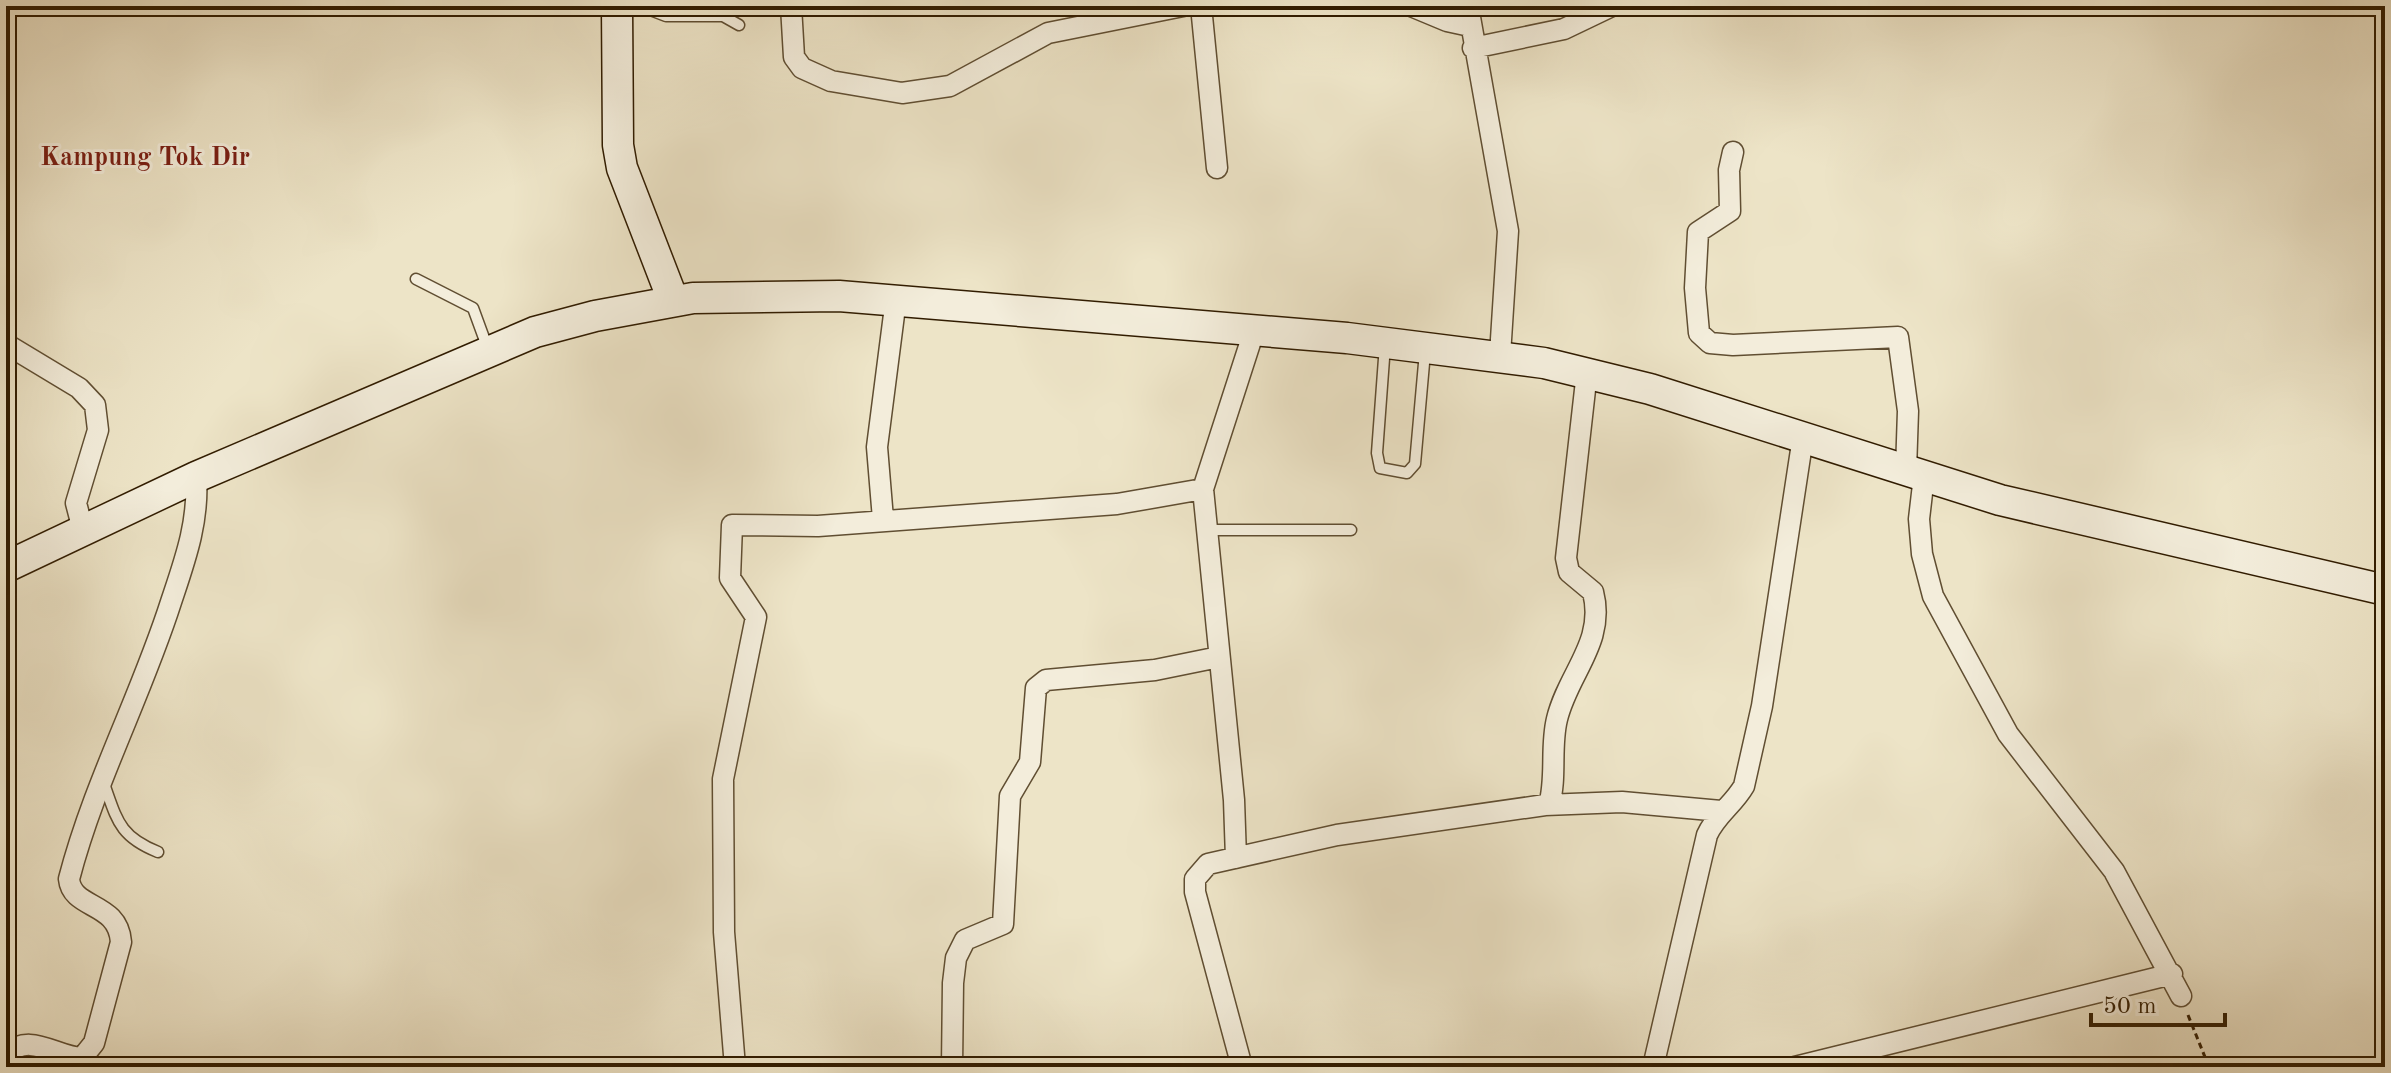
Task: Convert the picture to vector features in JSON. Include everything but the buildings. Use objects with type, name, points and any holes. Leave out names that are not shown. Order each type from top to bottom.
[{"type":"street","points":[[617,6],[618,145],[622,168],[673,300]]},
{"type":"street","points":[[791,6],[794,57],[802,68],[831,81],[902,93],[950,86],[1048,33],[1183,6]]},
{"type":"street","points":[[1201,6],[1217,168]]},
{"type":"street","points":[[1411,6],[1447,21],[1469,16],[1508,231],[1500,355]]},
{"type":"street","points":[[1473,48],[1579,24],[1612,6]]},
{"type":"street","points":[[1733,152],[1729,170],[1730,211],[1698,232],[1695,288],[1699,333],[1710,343],[1733,345],[1898,337],[1922,554],[1933,596],[2008,734],[2114,871],[2172,974],[2181,996]]},
{"type":"street","points":[[6,567],[196,477],[488,351],[565,323],[673,300],[760,296],[896,299],[1500,355],[1587,372],[1915,473],[2098,524],[2385,590]]},
{"type":"street","points":[[883,519],[877,447],[896,299]]},
{"type":"street","points":[[1236,858],[1234,800],[1203,489],[1254,331]]},
{"type":"street","points":[[6,344],[79,388],[95,405],[98,430],[76,503],[83,530]]},
{"type":"street","points":[[1549,805],[1555,776],[1556,722],[1563,697],[1596,631],[1593,592],[1569,572],[1566,558],[1587,372]]},
{"type":"street","points":[[1653,1067],[1707,835],[1721,811],[1738,797],[1744,786],[1762,706],[1803,437]]},
{"type":"street","points":[[6,1055],[13,1047],[25,1044],[82,1058],[94,1043],[121,942],[120,931],[105,911],[76,896],[70,888],[69,879],[102,779],[148,673],[181,572],[197,520],[196,477]]},
{"type":"street","points":[[735,1067],[724,932],[723,779],[756,617],[730,578],[732,525],[818,526],[1117,504],[1203,489]]},
{"type":"street","points":[[952,1067],[956,958],[965,940],[1003,924],[1010,796],[1030,762],[1036,688],[1046,680],[1155,670],[1219,657]]},
{"type":"street","points":[[1242,1067],[1195,892],[1195,879],[1200,870],[1236,858],[1337,835],[1549,805],[1622,802],[1721,811]]},
{"type":"street","points":[[1795,1067],[2172,974]]},
{"type":"lane","points":[[640,6],[666,16],[723,16],[739,25]]},
{"type":"lane","points":[[416,279],[473,308],[488,351]]},
{"type":"lane","points":[[1385,342],[1377,453],[1380,468],[1386,472],[1407,473],[1415,464],[1425,346]]},
{"type":"lane","points":[[1206,530],[1351,530]]},
{"type":"lane","points":[[102,779],[119,827],[137,844],[158,852]]},
{"type":"path","points":[[2181,996],[2209,1067]]},
{"type":"district","name":"Kampung Tok Dir","points":[[145,158]]}]
